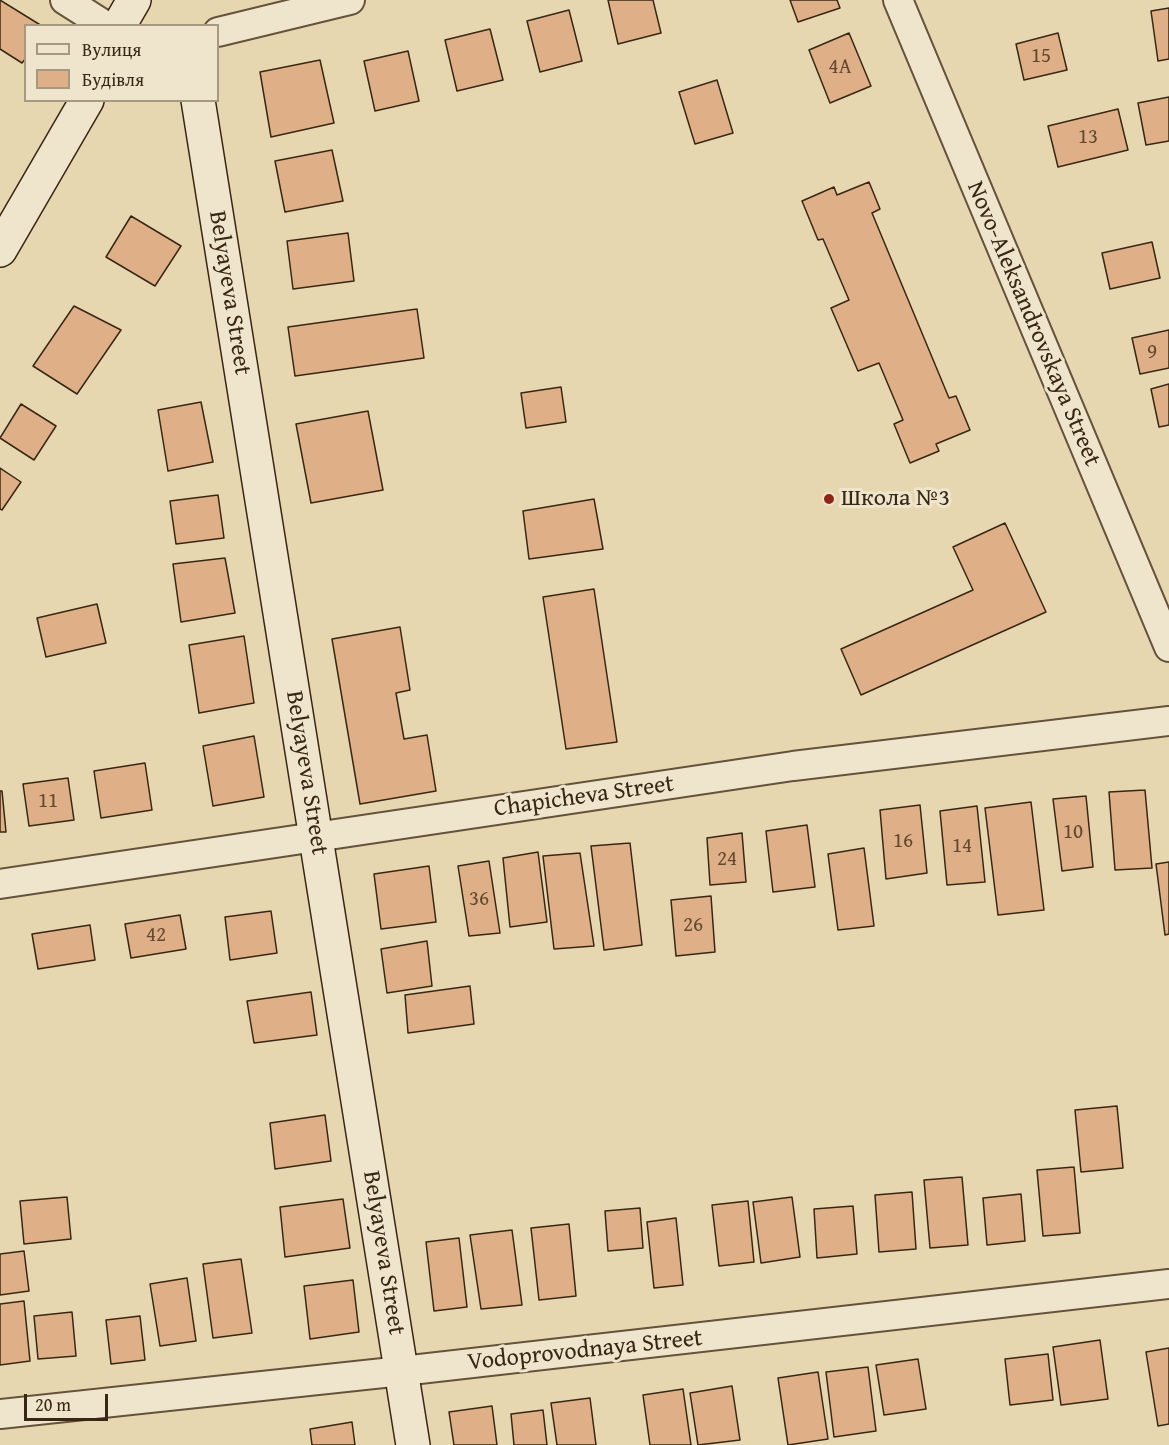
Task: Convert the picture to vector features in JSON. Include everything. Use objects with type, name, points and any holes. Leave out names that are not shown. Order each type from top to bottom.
[{"type":"main road","points":[[0,250],[86,102]]},
{"type":"main road","name":"Belyayeva Street","points":[[198,102],[413,1445]]},
{"type":"street","points":[[65,0],[122,20]]},
{"type":"street","points":[[219,32],[350,0]]},
{"type":"street","name":"Novo-Aleksandrovskaya Street","points":[[898,0],[1169,647]]},
{"type":"street","name":"Chapicheva Street","points":[[0,884],[793,766],[1169,721]]},
{"type":"street","name":"Vodoprovodnaya Street","points":[[0,1414],[1169,1284]]},
{"type":"building","points":[[0,0],[39,24],[24,24],[24,60],[22,63],[0,49]]},
{"type":"building","points":[[608,0],[653,0],[661,33],[618,44]]},
{"type":"building","points":[[790,0],[837,0],[840,8],[798,22]]},
{"type":"building","points":[[1169,8],[1169,59],[1158,61],[1151,11]]},
{"type":"building","points":[[569,10],[582,61],[540,72],[527,21]]},
{"type":"building","points":[[490,29],[503,80],[457,91],[445,40]]},
{"type":"building","points":[[849,33],[871,86],[830,103],[809,50]]},
{"type":"building","points":[[1058,33],[1067,70],[1024,80],[1016,44]]},
{"type":"building","points":[[408,51],[419,101],[375,111],[364,61]]},
{"type":"building","points":[[320,60],[334,123],[271,137],[260,72]]},
{"type":"building","points":[[717,80],[733,133],[695,144],[679,92]]},
{"type":"building","points":[[1169,97],[1169,141],[1146,145],[1138,103]]},
{"type":"building","points":[[1118,109],[1128,150],[1058,167],[1048,126]]},
{"type":"building","points":[[332,150],[343,201],[285,212],[275,161]]},
{"type":"building","points":[[869,182],[880,209],[872,213],[949,398],[956,396],[970,430],[936,444],[939,451],[910,463],[894,424],[903,420],[879,363],[858,371],[831,308],[849,300],[823,239],[818,240],[802,201],[834,187],[837,195]]},
{"type":"building","points":[[131,216],[181,246],[155,286],[106,257]]},
{"type":"building","points":[[348,233],[354,281],[293,289],[287,241]]},
{"type":"building","points":[[1152,242],[1160,278],[1110,289],[1102,253]]},
{"type":"building","points":[[74,306],[121,330],[77,394],[33,366]]},
{"type":"building","points":[[417,309],[424,358],[295,376],[288,327]]},
{"type":"building","points":[[1169,330],[1169,368],[1140,374],[1132,338]]},
{"type":"building","points":[[1169,384],[1169,425],[1159,427],[1151,389]]},
{"type":"building","points":[[561,387],[566,422],[526,428],[521,393]]},
{"type":"building","points":[[201,402],[213,462],[168,471],[158,410]]},
{"type":"building","points":[[21,404],[56,426],[34,460],[0,438]]},
{"type":"building","points":[[368,411],[383,490],[311,503],[296,424]]},
{"type":"building","points":[[0,468],[21,482],[2,510],[0,509]]},
{"type":"building","points":[[218,495],[224,538],[176,544],[170,501]]},
{"type":"building","points":[[594,499],[603,549],[529,559],[523,511]]},
{"type":"building","points":[[1005,523],[1046,612],[861,695],[841,649],[973,590],[953,547]]},
{"type":"building","points":[[225,558],[235,613],[181,622],[173,564]]},
{"type":"building","points":[[594,589],[617,742],[566,749],[543,597]]},
{"type":"building","points":[[97,604],[106,643],[46,657],[37,618]]},
{"type":"building","points":[[400,627],[410,690],[396,693],[404,739],[427,735],[436,791],[360,804],[332,639]]},
{"type":"building","points":[[244,636],[254,703],[199,713],[189,645]]},
{"type":"building","points":[[254,736],[264,797],[213,806],[203,746]]},
{"type":"building","points":[[145,763],[152,810],[101,818],[94,771]]},
{"type":"building","points":[[68,778],[74,820],[29,826],[23,784]]},
{"type":"building","points":[[1145,790],[1152,868],[1115,870],[1109,792]]},
{"type":"building","points":[[0,791],[2,791],[6,832],[0,832]]},
{"type":"building","points":[[1086,796],[1093,867],[1062,871],[1053,799]]},
{"type":"building","points":[[1031,802],[1044,910],[998,915],[985,808]]},
{"type":"building","points":[[920,805],[927,873],[886,879],[880,810]]},
{"type":"building","points":[[977,806],[985,882],[947,885],[940,811]]},
{"type":"building","points":[[807,825],[815,887],[773,892],[766,831]]},
{"type":"building","points":[[742,833],[746,882],[710,885],[707,838]]},
{"type":"building","points":[[630,843],[642,945],[604,950],[591,846]]},
{"type":"building","points":[[864,848],[874,926],[838,930],[828,854]]},
{"type":"building","points":[[538,852],[547,922],[510,927],[503,858]]},
{"type":"building","points":[[580,853],[594,946],[554,949],[543,856]]},
{"type":"building","points":[[489,861],[500,933],[469,936],[458,866]]},
{"type":"building","points":[[1169,862],[1169,934],[1165,935],[1156,864]]},
{"type":"building","points":[[429,866],[436,922],[381,929],[374,874]]},
{"type":"building","points":[[711,896],[715,952],[676,956],[671,900]]},
{"type":"building","points":[[271,911],[277,953],[230,960],[225,917]]},
{"type":"building","points":[[180,915],[186,949],[131,958],[125,924]]},
{"type":"building","points":[[90,925],[95,960],[38,969],[32,934]]},
{"type":"building","points":[[427,941],[432,986],[387,993],[381,949]]},
{"type":"building","points":[[470,986],[474,1024],[408,1033],[405,995]]},
{"type":"building","points":[[311,992],[317,1035],[254,1043],[247,1001]]},
{"type":"building","points":[[1117,1106],[1123,1168],[1081,1172],[1075,1110]]},
{"type":"building","points":[[325,1115],[331,1161],[275,1169],[270,1123]]},
{"type":"building","points":[[1074,1167],[1080,1233],[1043,1236],[1037,1170]]},
{"type":"building","points":[[962,1177],[968,1245],[930,1248],[924,1180]]},
{"type":"building","points":[[912,1192],[916,1249],[879,1252],[875,1195]]},
{"type":"building","points":[[1021,1194],[1025,1241],[987,1245],[983,1198]]},
{"type":"building","points":[[67,1197],[71,1239],[24,1244],[20,1201]]},
{"type":"building","points":[[792,1197],[800,1257],[761,1263],[753,1202]]},
{"type":"building","points":[[343,1199],[350,1248],[285,1257],[280,1207]]},
{"type":"building","points":[[748,1201],[754,1262],[719,1266],[712,1205]]},
{"type":"building","points":[[853,1206],[857,1254],[817,1258],[814,1209]]},
{"type":"building","points":[[640,1208],[643,1248],[608,1251],[605,1211]]},
{"type":"building","points":[[676,1218],[683,1285],[654,1288],[647,1222]]},
{"type":"building","points":[[569,1224],[576,1296],[539,1300],[531,1228]]},
{"type":"building","points":[[512,1230],[522,1305],[481,1309],[470,1235]]},
{"type":"building","points":[[459,1238],[467,1307],[434,1311],[426,1242]]},
{"type":"building","points":[[24,1251],[29,1291],[0,1295],[0,1254]]},
{"type":"building","points":[[241,1259],[252,1333],[213,1338],[203,1264]]},
{"type":"building","points":[[187,1278],[196,1341],[160,1346],[150,1284]]},
{"type":"building","points":[[353,1280],[359,1332],[310,1339],[304,1286]]},
{"type":"building","points":[[24,1301],[30,1361],[0,1365],[0,1304]]},
{"type":"building","points":[[72,1312],[76,1356],[38,1359],[34,1316]]},
{"type":"building","points":[[140,1316],[145,1360],[111,1364],[106,1320]]},
{"type":"building","points":[[1100,1340],[1108,1399],[1061,1405],[1053,1347]]},
{"type":"building","points":[[1169,1348],[1169,1424],[1158,1426],[1146,1352]]},
{"type":"building","points":[[1048,1354],[1053,1400],[1010,1405],[1005,1359]]},
{"type":"building","points":[[918,1359],[926,1409],[884,1415],[876,1365]]},
{"type":"building","points":[[868,1367],[876,1431],[834,1437],[826,1372]]},
{"type":"building","points":[[818,1372],[828,1439],[788,1445],[778,1378]]},
{"type":"building","points":[[732,1386],[740,1440],[698,1445],[690,1393]]},
{"type":"building","points":[[683,1389],[691,1445],[650,1445],[643,1395]]},
{"type":"building","points":[[590,1398],[596,1445],[557,1445],[551,1403]]},
{"type":"building","points":[[492,1406],[497,1445],[454,1445],[449,1412]]},
{"type":"building","points":[[543,1410],[547,1445],[514,1445],[511,1414]]},
{"type":"building","points":[[352,1422],[355,1445],[312,1445],[310,1429]]},
{"type":"place","name":"Школа №3","points":[[829,499]]}]
